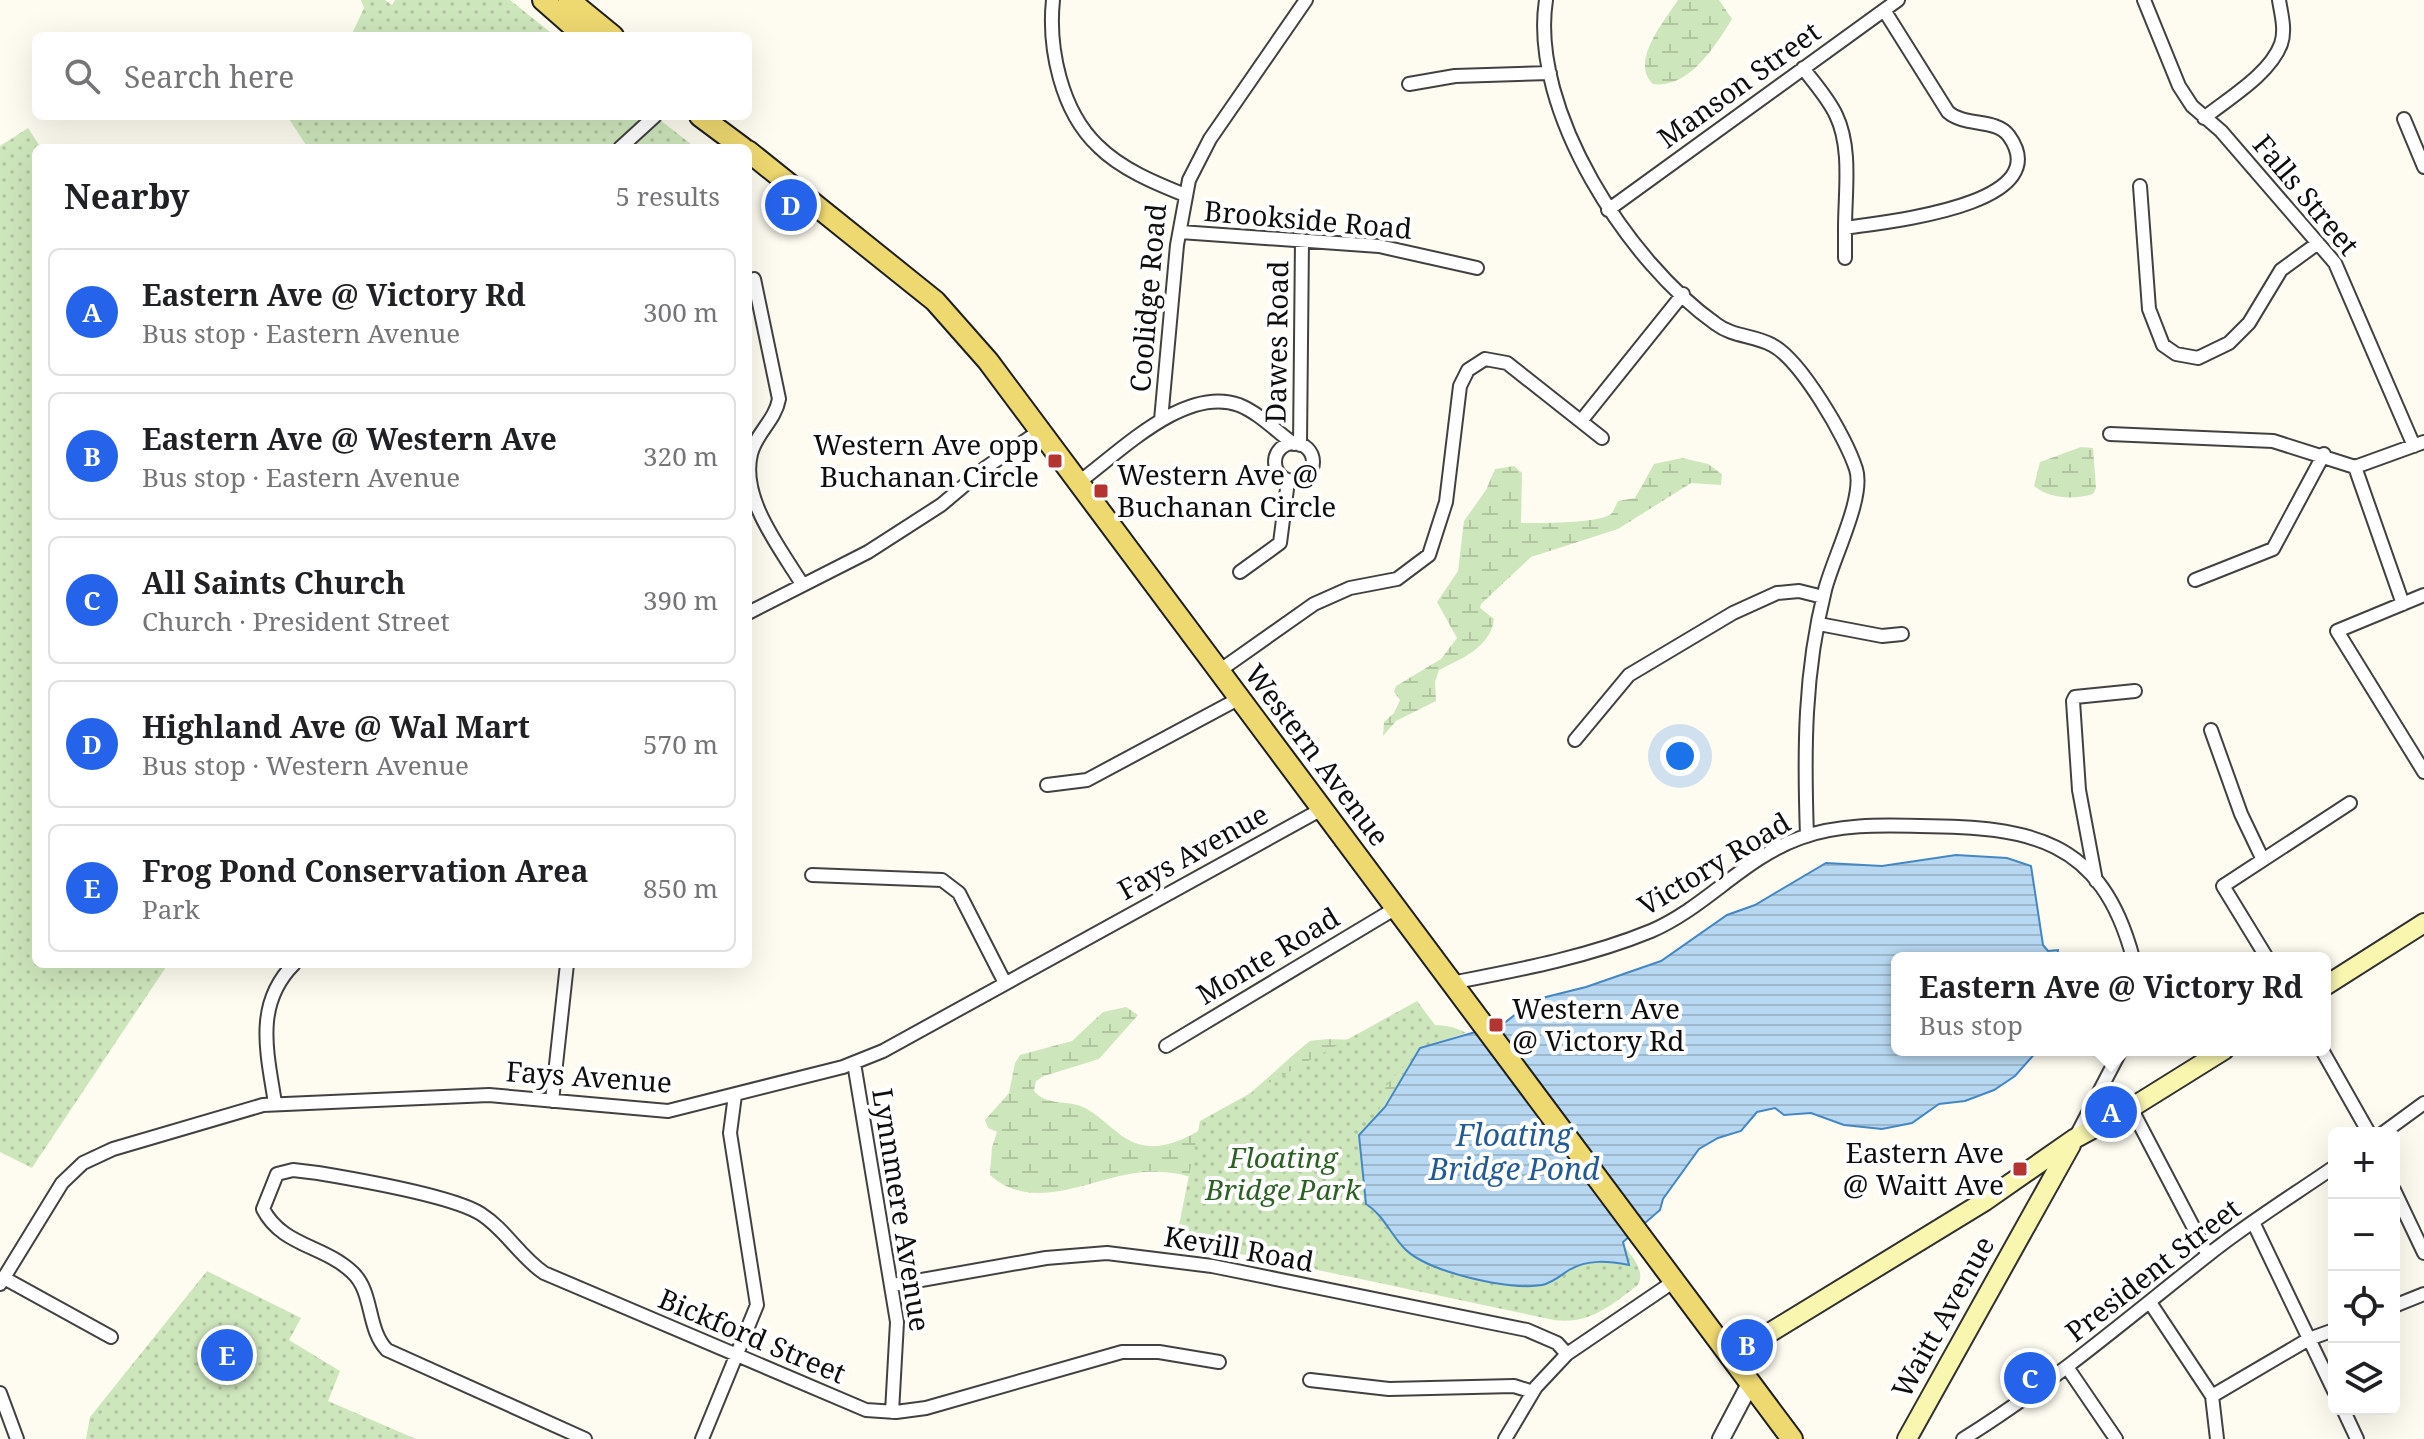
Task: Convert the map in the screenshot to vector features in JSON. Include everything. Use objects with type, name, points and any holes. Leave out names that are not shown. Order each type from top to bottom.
[{"type":"main road","points":[[543,0],[579,32]]},
{"type":"main road","points":[[577,2],[609,32]]},
{"type":"main road","name":"Western Avenue","points":[[705,120],[738,144]]},
{"type":"main road","name":"Western Avenue","points":[[752,155],[869,244],[935,301],[1041,430],[1470,1011],[1792,1439]]},
{"type":"main road","points":[[2331,982],[2424,923]]},
{"type":"main road","points":[[1730,1357],[1985,1201],[2074,1139],[2214,1056]]},
{"type":"main road","name":"Waitt Avenue","points":[[1907,1439],[2074,1139]]},
{"type":"street","name":"Coolidge Road","points":[[1053,0],[1055,60],[1071,104],[1087,133],[1113,158],[1157,184],[1185,195],[1161,420]]},
{"type":"street","points":[[1185,195],[1195,164],[1210,139],[1306,0]]},
{"type":"street","points":[[1546,0],[1544,29],[1550,73],[1572,135],[1608,210],[1622,231],[1717,325],[1773,345],[1784,353],[1804,377],[1848,451],[1859,491],[1823,597],[1804,715],[1807,836]]},
{"type":"street","name":"Manson Street","points":[[1608,210],[1898,0]]},
{"type":"street","name":"Falls Street","points":[[2144,0],[2185,97],[2221,131],[2318,243],[2348,285],[2419,444]]},
{"type":"street","points":[[2204,118],[2260,72],[2277,52],[2283,36],[2279,0]]},
{"type":"street","points":[[1845,228],[1971,202],[2003,189],[2011,179],[2017,156],[2010,137],[1998,128],[1964,122],[1948,112],[1884,10]]},
{"type":"street","points":[[1803,68],[1827,100],[1841,127],[1845,159],[1845,258]]},
{"type":"street","points":[[1409,84],[1455,76],[1550,73]]},
{"type":"street","points":[[2404,119],[2424,167]]},
{"type":"street","points":[[624,144],[651,120]]},
{"type":"street","points":[[2140,186],[2149,309],[2163,345],[2176,354],[2198,358],[2229,343],[2249,323],[2281,270],[2318,243]]},
{"type":"street","name":"Brookside Road","points":[[1180,232],[1387,247],[1477,268]]},
{"type":"street","name":"Dawes Road","points":[[1297,444],[1302,240]]},
{"type":"street","points":[[752,447],[776,411],[779,399],[754,279]]},
{"type":"street","points":[[1581,421],[1683,294]]},
{"type":"street","points":[[1219,671],[1314,604],[1350,588],[1397,579],[1429,555],[1446,502],[1460,386],[1475,364],[1496,358],[1507,363],[1602,438]]},
{"type":"street","points":[[1079,482],[1161,420],[1203,402],[1229,402],[1254,412],[1311,455],[1312,466],[1304,478],[1288,481]]},
{"type":"street","points":[[752,611],[839,568],[917,521],[1041,430]]},
{"type":"street","points":[[2110,434],[2273,441],[2324,454],[2355,467],[2419,444]]},
{"type":"street","points":[[1288,481],[1277,470],[1275,460],[1284,446],[1297,444]]},
{"type":"street","points":[[2195,580],[2273,549],[2324,454]]},
{"type":"street","points":[[2355,467],[2403,604]]},
{"type":"street","points":[[752,476],[755,499],[802,584]]},
{"type":"street","points":[[1240,572],[1280,543],[1288,481]]},
{"type":"street","points":[[1575,740],[1629,675],[1733,613],[1777,593],[1799,591],[1823,597]]},
{"type":"street","points":[[2424,595],[2337,631],[2424,772]]},
{"type":"street","points":[[1819,624],[1882,636],[1902,634]]},
{"type":"street","points":[[2096,881],[2079,790],[2073,701],[2075,697],[2135,691]]},
{"type":"street","points":[[1047,785],[1087,780],[1240,698]]},
{"type":"street","points":[[2211,730],[2241,814],[2263,860]]},
{"type":"street","points":[[2263,952],[2223,886],[2350,803]]},
{"type":"street","name":"Fays Avenue","points":[[2,1281],[62,1183],[83,1163],[113,1149],[275,1103],[469,1094],[668,1111],[854,1063],[883,1051],[1322,809]]},
{"type":"street","name":"Victory Road","points":[[1451,983],[1569,957],[1655,929],[1759,860],[1807,836],[1876,825],[2002,828],[2051,844],[2071,857],[2096,881],[2123,922],[2131,952]]},
{"type":"street","points":[[812,875],[942,880],[959,893],[1005,983]]},
{"type":"street","name":"Monte Road","points":[[1166,1046],[1396,908]]},
{"type":"street","points":[[275,1103],[265,1018],[278,983],[291,968]]},
{"type":"street","points":[[552,1101],[567,968]]},
{"type":"street","points":[[2074,1139],[2118,1056]]},
{"type":"street","points":[[2325,1056],[2366,1127]]},
{"type":"street","name":"Lynnmere Avenue","points":[[854,1063],[874,1194],[893,1285],[898,1342],[892,1412]]},
{"type":"street","points":[[702,1439],[757,1305],[730,1133],[735,1095]]},
{"type":"street","points":[[2391,1127],[2424,1103]]},
{"type":"street","points":[[2131,1108],[2208,1255]]},
{"type":"street","name":"Bickford Street","points":[[585,1439],[387,1350],[375,1334],[363,1289],[355,1274],[336,1259],[272,1226],[263,1209],[277,1174],[293,1170],[466,1207],[505,1233],[518,1251],[544,1273],[851,1404],[892,1412],[926,1408],[1122,1352],[1159,1352],[1219,1362]]},
{"type":"street","name":"President Street","points":[[1963,1439],[2067,1367],[2151,1304],[2208,1255],[2328,1171]]},
{"type":"street","points":[[2398,1199],[2424,1253]]},
{"type":"street","points":[[2253,1222],[2328,1379]]},
{"type":"street","name":"Kevill Road","points":[[893,1285],[1081,1254],[1158,1257],[1527,1330],[1557,1343],[1567,1354]]},
{"type":"street","points":[[2,1281],[111,1337]]},
{"type":"street","points":[[1505,1439],[1533,1392],[1567,1354],[1673,1282]]},
{"type":"street","points":[[2400,1304],[2424,1294]]},
{"type":"street","points":[[2151,1304],[2212,1396],[2217,1439]]},
{"type":"street","points":[[2212,1396],[2309,1339],[2328,1332]]},
{"type":"street","points":[[2067,1367],[2116,1439]]},
{"type":"street","points":[[1310,1380],[1372,1389],[1500,1386],[1533,1392]]},
{"type":"street","points":[[1721,1439],[1750,1384]]},
{"type":"street","points":[[0,1393],[17,1439]]},
{"type":"street","points":[[2346,1415],[2357,1439]]},
{"type":"green space","points":[[361,0],[385,0],[392,5],[395,0],[510,0],[550,32],[353,32],[364,8]]},
{"type":"green space","points":[[1678,0],[1719,0],[1732,19],[1718,41],[1690,72],[1666,84],[1653,84],[1647,75],[1647,53]]},
{"type":"green space","points":[[290,120],[660,120],[691,144],[305,144]]},
{"type":"green space","points":[[28,128],[38,144],[32,144],[32,968],[165,968],[32,1168],[0,1152],[0,146]]},
{"type":"green space","points":[[2081,447],[2093,448],[2096,488],[2093,494],[2062,497],[2047,494],[2034,486],[2040,462]]},
{"type":"green space","points":[[1682,458],[1708,464],[1722,474],[1721,485],[1691,483],[1618,529],[1531,557],[1481,604],[1480,608],[1494,619],[1492,629],[1474,651],[1439,670],[1435,682],[1436,701],[1396,721],[1383,736],[1384,722],[1394,713],[1400,700],[1394,692],[1396,686],[1441,659],[1457,638],[1437,602],[1458,571],[1464,521],[1486,490],[1495,469],[1514,466],[1522,473],[1521,523],[1568,522],[1606,517],[1618,501],[1635,498],[1654,464]]},
{"type":"green space","name":"Floating Bridge Park","points":[[1417,1001],[1444,1037],[1395,1075],[1380,1103],[1378,1167],[1382,1212],[1389,1244],[1421,1263],[1439,1265],[1617,1238],[1635,1260],[1640,1279],[1638,1285],[1609,1306],[1579,1319],[1554,1320],[1176,1240],[1200,1121]]},
{"type":"green space","name":"Floating Bridge Park","points":[[1126,1007],[1138,1015],[1099,1059],[1044,1076],[1036,1081],[1034,1091],[1045,1099],[1085,1108],[1126,1139],[1142,1145],[1163,1145],[1185,1138],[1208,1125],[1310,1041],[1367,1039],[1429,1025],[1442,1025],[1466,1033],[1420,1048],[1379,1114],[1379,1213],[1406,1247],[1427,1265],[1615,1284],[1198,1251],[1190,1243],[1197,1179],[1174,1173],[1142,1172],[1042,1193],[1024,1192],[1006,1186],[990,1175],[992,1147],[997,1132],[988,1128],[985,1120],[1009,1093],[1015,1063],[1020,1055],[1072,1041],[1103,1012]]},
{"type":"green space","points":[[207,1271],[301,1318],[289,1340],[340,1371],[328,1401],[416,1439],[86,1439],[90,1417]]},
{"type":"water","name":"Floating Bridge Pond","points":[[1956,855],[2007,858],[2031,866],[2043,945],[2048,951],[2058,952],[1891,952],[1891,1056],[2033,1056],[2015,1076],[1994,1090],[1965,1101],[1939,1104],[1912,1123],[1882,1129],[1844,1125],[1811,1113],[1784,1115],[1775,1108],[1757,1112],[1741,1131],[1718,1138],[1699,1149],[1663,1199],[1660,1210],[1623,1242],[1629,1265],[1606,1262],[1583,1264],[1542,1285],[1491,1282],[1432,1266],[1406,1250],[1378,1214],[1366,1204],[1359,1135],[1385,1107],[1420,1048],[1503,1024],[1534,1000],[1586,987],[1661,961],[1727,915],[1755,905],[1826,863],[1882,866]]},
{"type":"place","name":"Highland Ave @ Wal Mart","points":[[791,205]]},
{"type":"place","name":"Western Ave opp Buchanan Circle","points":[[1055,461]]},
{"type":"place","name":"Western Ave @ Buchanan Circle","points":[[1101,491]]},
{"type":"place","name":"Western Ave @ Victory Rd","points":[[1496,1025]]},
{"type":"place","name":"Eastern Ave @ Victory Rd","points":[[2111,1112]]},
{"type":"place","name":"Eastern Ave @ Waitt Ave","points":[[2020,1169]]},
{"type":"place","name":"Eastern Ave @ Western Ave","points":[[1747,1345]]},
{"type":"place","name":"Frog Pond Conservation Area","points":[[227,1355]]},
{"type":"place","name":"All Saints Church","points":[[2030,1378]]}]
